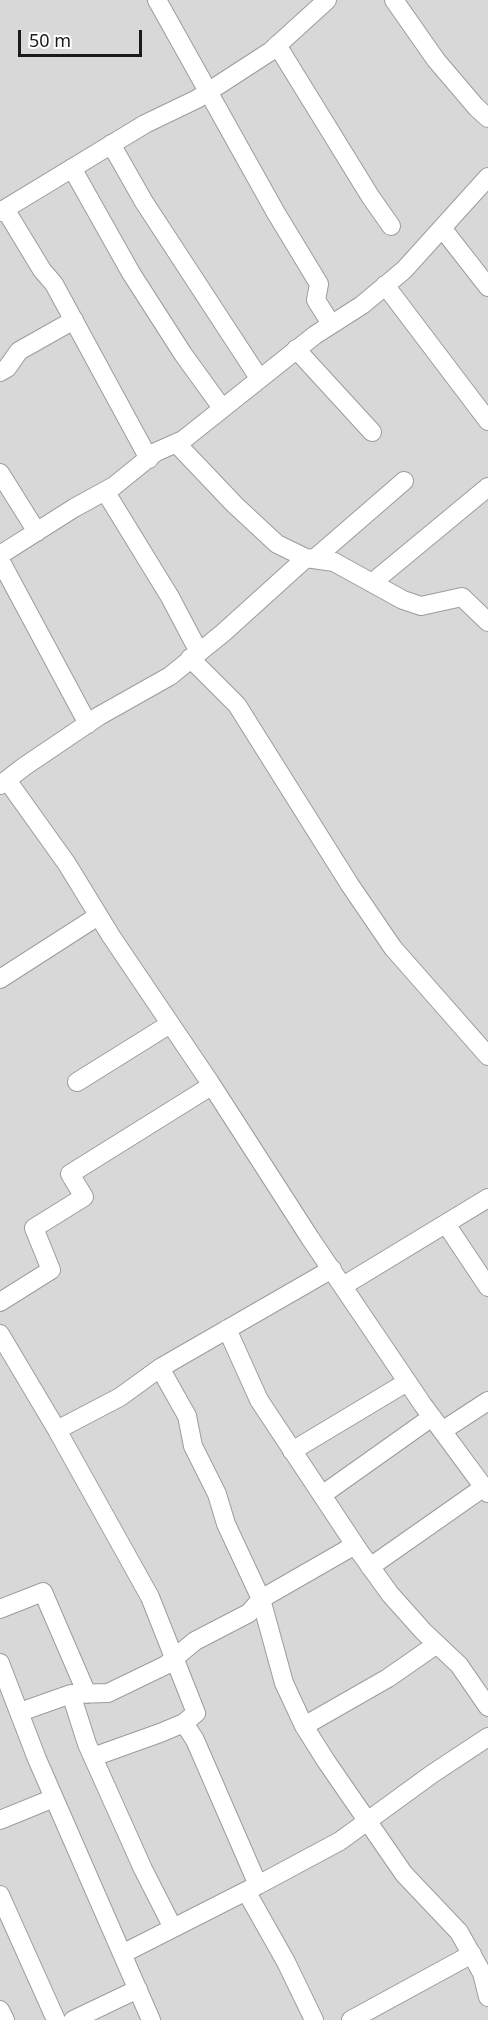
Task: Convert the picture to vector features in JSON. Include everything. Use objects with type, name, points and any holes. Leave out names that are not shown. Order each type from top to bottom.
[{"type":"street","points":[[158,0],[276,213],[319,284],[316,300],[331,324]]},
{"type":"street","points":[[149,459],[54,284],[42,270],[3,211],[145,124],[209,92],[277,45],[327,0]]},
{"type":"street","points":[[394,0],[436,60],[488,118]]},
{"type":"street","points":[[277,45],[391,226]]},
{"type":"street","points":[[111,144],[144,202],[259,378]]},
{"type":"street","points":[[72,168],[131,273],[183,354],[222,408]]},
{"type":"street","points":[[0,555],[105,491],[156,453],[176,443],[331,324],[362,305],[404,270],[488,177]]},
{"type":"street","points":[[442,228],[488,287]]},
{"type":"street","points":[[385,285],[488,421]]},
{"type":"street","points":[[0,372],[7,368],[19,351],[74,320]]},
{"type":"street","points":[[296,350],[372,432]]},
{"type":"street","points":[[176,443],[235,505],[277,544],[310,559],[334,562],[403,600],[421,606],[462,597],[488,622]]},
{"type":"street","points":[[0,473],[37,532]]},
{"type":"street","points":[[370,1567],[486,1490],[407,1382],[98,916],[67,864],[3,783],[88,724],[170,676],[404,481]]},
{"type":"street","points":[[372,584],[488,487]]},
{"type":"street","points":[[105,491],[170,597],[194,655],[237,705],[350,885],[393,948],[488,1056]]},
{"type":"street","points":[[0,560],[88,724]]},
{"type":"street","points":[[0,979],[98,916]]},
{"type":"street","points":[[77,1082],[170,1024]]},
{"type":"street","points":[[0,1302],[51,1270],[34,1228],[84,1197],[70,1174],[211,1086]]},
{"type":"street","points":[[343,1286],[488,1198]]},
{"type":"street","points":[[446,1224],[488,1287]]},
{"type":"street","points":[[57,1430],[120,1397],[160,1368],[332,1269]]},
{"type":"street","points":[[227,1329],[259,1400],[370,1567],[390,1594],[459,1665],[488,1707]]},
{"type":"street","points":[[0,1334],[57,1430],[150,1597],[196,1713],[184,1723],[93,1757]]},
{"type":"street","points":[[160,1368],[187,1416],[194,1446],[217,1494],[226,1524],[261,1599],[284,1683],[304,1726],[404,1874],[459,1932],[485,1972],[488,1997]]},
{"type":"street","points":[[292,1451],[407,1382]]},
{"type":"street","points":[[322,1495],[437,1424],[488,1401]]},
{"type":"street","points":[[20,1712],[79,1694],[108,1693],[166,1665],[195,1641],[249,1613],[261,1599],[355,1545]]},
{"type":"street","points":[[0,1609],[43,1592],[79,1694],[93,1757],[143,1869],[173,1928]]},
{"type":"street","points":[[304,1726],[380,1683],[437,1644]]},
{"type":"street","points":[[0,1663],[37,1759],[151,2020]]},
{"type":"street","points":[[184,1723],[195,1740],[252,1888],[314,2020]]},
{"type":"street","points":[[123,1953],[340,1841],[432,1774],[488,1737]]},
{"type":"street","points":[[0,1820],[54,1798]]},
{"type":"street","points":[[0,1894],[56,2020]]},
{"type":"street","points":[[351,2020],[472,1954]]},
{"type":"street","points":[[74,2020],[138,1989]]},
{"type":"street","points":[[0,2010],[5,2020]]},
{"type":"shaded area","points":[[0,0],[488,0],[488,2020],[0,2020]]}]
